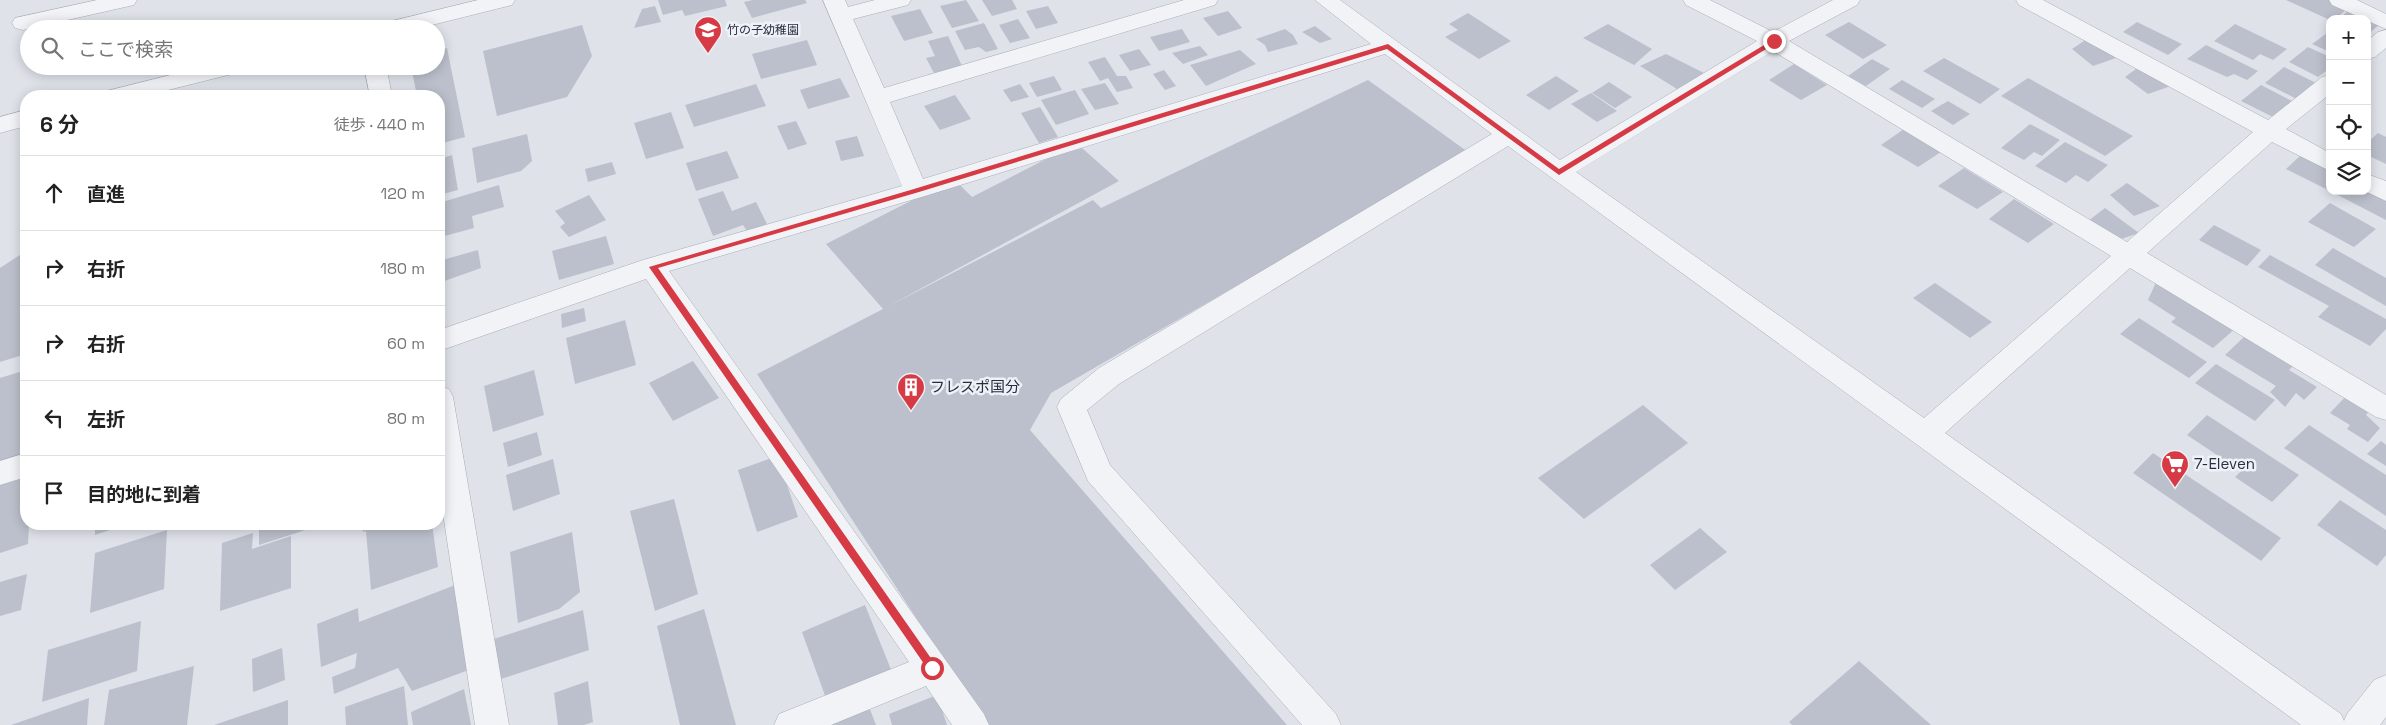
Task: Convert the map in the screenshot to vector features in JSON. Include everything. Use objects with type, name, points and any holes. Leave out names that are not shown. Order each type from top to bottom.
[{"type":"street","points":[[36,20],[126,0]]},
{"type":"street","points":[[424,20],[504,0]]},
{"type":"street","points":[[900,0],[838,8],[916,190]]},
{"type":"street","points":[[877,98],[1207,0]]},
{"type":"street","points":[[1326,0],[1559,172],[2329,725]]},
{"type":"street","points":[[1694,0],[1774,41],[2386,410]]},
{"type":"street","points":[[1559,172],[1774,41],[1849,0]]},
{"type":"street","points":[[2027,0],[2326,161]]},
{"type":"street","points":[[2340,0],[2386,22]]},
{"type":"street","points":[[2371,49],[2386,37]]},
{"type":"street","points":[[445,339],[652,267],[916,190],[1388,46]]},
{"type":"street","points":[[139,90],[200,75]]},
{"type":"street","points":[[376,75],[379,90]]},
{"type":"street","points":[[1924,435],[2269,131],[2326,85]]},
{"type":"street","points":[[0,125],[20,120]]},
{"type":"street","points":[[1324,725],[1098,472],[1071,407],[1109,376],[1509,135]]},
{"type":"street","points":[[2371,184],[2386,192]]},
{"type":"street","points":[[652,267],[972,725]]},
{"type":"street","points":[[445,434],[492,725]]},
{"type":"street","points":[[0,473],[20,467]]},
{"type":"street","points":[[791,725],[932,668]]},
{"type":"street","points":[[2360,725],[2386,690]]},
{"type":"building","points":[[658,0],[725,0],[727,6],[685,16],[682,10],[663,15]]},
{"type":"building","points":[[753,0],[805,0],[807,3],[752,18],[744,2]]},
{"type":"building","points":[[966,0],[979,21],[952,28],[940,6]]},
{"type":"building","points":[[982,0],[1012,0],[1017,9],[992,16]]},
{"type":"building","points":[[2286,0],[2328,0],[2347,9],[2340,15],[2326,15],[2326,18]]},
{"type":"building","points":[[655,6],[661,22],[634,28],[642,9]]},
{"type":"building","points":[[1048,6],[1058,23],[1036,29],[1026,11]]},
{"type":"building","points":[[920,9],[933,33],[904,41],[891,16]]},
{"type":"building","points":[[2349,10],[2360,15],[2343,15]]},
{"type":"building","points":[[1228,11],[1242,28],[1218,36],[1203,18]]},
{"type":"building","points":[[1468,13],[1511,41],[1479,59],[1445,37],[1458,30],[1449,24]]},
{"type":"building","points":[[1018,19],[1030,38],[1010,43],[999,25]]},
{"type":"building","points":[[2371,20],[2380,24],[2371,32]]},
{"type":"building","points":[[1849,22],[1887,45],[1863,59],[1825,35]]},
{"type":"building","points":[[2137,22],[2182,44],[2168,55],[2123,32]]},
{"type":"building","points":[[984,23],[998,49],[986,52],[979,47],[965,50],[955,31]]},
{"type":"building","points":[[1608,24],[1652,49],[1634,65],[1583,38]]},
{"type":"building","points":[[2235,24],[2287,49],[2273,60],[2260,54],[2253,60],[2214,41]]},
{"type":"building","points":[[582,25],[592,56],[567,97],[497,116],[483,51]]},
{"type":"building","points":[[1315,26],[1332,39],[1320,43],[1302,32]]},
{"type":"building","points":[[1182,29],[1190,42],[1159,51],[1150,37]]},
{"type":"building","points":[[1285,29],[1293,35],[1298,44],[1268,52],[1265,45],[1256,39]]},
{"type":"building","points":[[2326,34],[2326,50],[2312,44]]},
{"type":"building","points":[[948,36],[962,66],[934,73],[926,58],[935,56],[928,41]]},
{"type":"building","points":[[2087,39],[2116,58],[2093,66],[2072,49]]},
{"type":"building","points":[[807,40],[817,65],[761,79],[752,54]]},
{"type":"building","points":[[2206,45],[2258,71],[2247,80],[2234,74],[2227,77],[2187,59]]},
{"type":"building","points":[[1200,46],[1208,55],[1183,64],[1172,53]]},
{"type":"building","points":[[2308,47],[2326,55],[2326,71],[2318,77],[2289,62]]},
{"type":"building","points":[[447,48],[465,137],[445,142],[445,90],[416,90],[413,75],[445,75],[445,49]]},
{"type":"building","points":[[1139,49],[1151,65],[1130,71],[1119,55]]},
{"type":"building","points":[[1240,50],[1256,64],[1206,86],[1190,65]]},
{"type":"building","points":[[1666,54],[1710,76],[1685,94],[1640,66]]},
{"type":"building","points":[[1105,57],[1117,76],[1126,76],[1133,88],[1117,92],[1108,78],[1100,81],[1088,62]]},
{"type":"building","points":[[1944,58],[2000,89],[1980,104],[1923,71]]},
{"type":"building","points":[[1872,59],[1890,69],[1866,86],[1848,76]]},
{"type":"building","points":[[1794,64],[1827,85],[1801,100],[1769,80]]},
{"type":"building","points":[[2140,66],[2171,86],[2148,94],[2125,77]]},
{"type":"building","points":[[2284,67],[2316,83],[2297,99],[2265,83]]},
{"type":"building","points":[[1164,70],[1176,86],[1165,90],[1153,74]]},
{"type":"building","points":[[1054,76],[1062,90],[1037,97],[1029,83]]},
{"type":"building","points":[[1556,76],[1579,91],[1549,110],[1526,95]]},
{"type":"building","points":[[840,78],[850,97],[808,109],[800,90]]},
{"type":"building","points":[[2028,78],[2133,136],[2105,156],[2001,96]]},
{"type":"building","name":"フレスポ国分","points":[[1368,80],[1468,152],[1051,393],[1030,430],[1287,725],[989,725],[962,688],[757,374],[883,309],[826,244],[954,179],[972,197],[1048,158],[1082,148],[1119,181],[887,307],[1093,200],[1101,208]]},
{"type":"building","points":[[1902,80],[1935,99],[1922,108],[1889,89]]},
{"type":"building","points":[[1609,82],[1632,97],[1615,108],[1592,93]]},
{"type":"building","points":[[1105,83],[1119,104],[1095,110],[1081,89]]},
{"type":"building","points":[[756,84],[766,106],[694,127],[685,105]]},
{"type":"building","points":[[1020,84],[1029,97],[1011,102],[1003,90]]},
{"type":"building","points":[[2261,85],[2292,101],[2273,117],[2241,101]]},
{"type":"building","points":[[1075,90],[1089,114],[1056,125],[1041,100]]},
{"type":"building","points":[[1591,93],[1617,111],[1597,122],[1571,104]]},
{"type":"building","points":[[955,95],[971,119],[940,130],[924,106]]},
{"type":"building","points":[[1948,101],[1970,114],[1953,125],[1931,111]]},
{"type":"building","points":[[1040,107],[1058,137],[1039,143],[1021,113]]},
{"type":"building","points":[[671,112],[684,148],[646,159],[634,123]]},
{"type":"building","points":[[796,121],[807,144],[788,150],[777,126]]},
{"type":"building","points":[[2030,124],[2060,140],[2042,156],[2034,152],[2024,160],[2001,148]]},
{"type":"building","points":[[1907,127],[1944,150],[1918,167],[1881,145]]},
{"type":"building","points":[[2378,133],[2386,137],[2386,164],[2371,157],[2371,139]]},
{"type":"building","points":[[527,134],[532,161],[521,171],[477,183],[472,148]]},
{"type":"building","points":[[857,136],[864,156],[841,161],[835,141]]},
{"type":"building","points":[[2065,142],[2108,165],[2088,182],[2076,175],[2066,183],[2035,166]]},
{"type":"building","points":[[727,151],[739,178],[696,191],[686,163]]},
{"type":"building","points":[[452,155],[458,190],[445,193],[445,157]]},
{"type":"building","points":[[2300,156],[2326,168],[2326,189],[2286,169]]},
{"type":"building","points":[[612,162],[616,174],[588,182],[585,169]]},
{"type":"building","points":[[1964,168],[2003,192],[1977,209],[1938,186]]},
{"type":"building","points":[[2127,183],[2160,206],[2134,216],[2110,195]]},
{"type":"building","points":[[499,185],[504,207],[472,216],[474,228],[445,236],[445,201]]},
{"type":"building","points":[[723,191],[732,211],[756,202],[767,224],[747,231],[743,225],[713,236],[698,199]]},
{"type":"building","points":[[2371,193],[2386,199],[2386,220],[2338,195],[2371,195]]},
{"type":"building","points":[[589,195],[606,220],[569,237],[560,227],[565,223],[555,211]]},
{"type":"building","points":[[2014,199],[2054,224],[2028,243],[1989,219]]},
{"type":"building","points":[[2330,203],[2376,229],[2354,247],[2308,222]]},
{"type":"building","points":[[2105,208],[2139,233],[2112,242],[2088,221]]},
{"type":"building","points":[[2214,225],[2261,250],[2247,266],[2199,240]]},
{"type":"building","points":[[606,236],[614,264],[559,280],[552,251]]},
{"type":"building","points":[[2333,248],[2386,278],[2386,306],[2315,265]]},
{"type":"building","points":[[478,250],[481,268],[445,281],[445,259]]},
{"type":"building","points":[[20,255],[20,356],[0,362],[0,268]]},
{"type":"building","points":[[2270,255],[2386,319],[2386,329],[2370,346],[2318,317],[2329,306],[2258,267]]},
{"type":"building","points":[[2157,280],[2236,328],[2213,348],[2171,322],[2176,318],[2148,300]]},
{"type":"building","points":[[1935,283],[1992,322],[1970,338],[1913,298]]},
{"type":"building","points":[[584,308],[586,321],[562,328],[561,314]]},
{"type":"building","points":[[2139,318],[2207,362],[2189,378],[2120,334]]},
{"type":"building","points":[[625,320],[636,365],[575,384],[566,338]]},
{"type":"building","points":[[2247,334],[2296,363],[2289,370],[2317,387],[2304,400],[2296,393],[2285,407],[2270,392],[2276,386],[2225,355]]},
{"type":"building","points":[[693,361],[719,398],[673,421],[649,383]]},
{"type":"building","points":[[2216,364],[2275,400],[2255,421],[2195,383]]},
{"type":"building","points":[[534,370],[544,415],[493,432],[484,386]]},
{"type":"building","points":[[20,372],[20,455],[0,461],[0,378]]},
{"type":"building","points":[[2349,393],[2372,407],[2366,415],[2380,428],[2368,442],[2347,429],[2350,425],[2330,413]]},
{"type":"building","points":[[1643,405],[1688,443],[1584,519],[1538,478]]},
{"type":"building","points":[[2207,415],[2299,475],[2272,502],[2235,477],[2241,471],[2187,435]]},
{"type":"building","points":[[2309,425],[2386,475],[2386,516],[2284,448]]},
{"type":"building","points":[[537,432],[542,455],[508,467],[503,443]]},
{"type":"building","points":[[2381,441],[2386,445],[2386,466],[2367,454]]},
{"type":"building","points":[[2153,453],[2281,538],[2261,561],[2133,473]]},
{"type":"building","points":[[777,456],[798,517],[757,532],[738,470]]},
{"type":"building","points":[[553,459],[560,494],[513,511],[506,475]]},
{"type":"building","points":[[20,479],[20,530],[29,530],[28,544],[0,553],[0,485]]},
{"type":"building","points":[[674,499],[698,594],[655,611],[630,511]]},
{"type":"building","points":[[2340,500],[2386,530],[2386,555],[2377,566],[2317,525]]},
{"type":"building","points":[[1700,528],[1727,552],[1675,590],[1650,565]]},
{"type":"building","points":[[95,530],[110,530],[95,535]]},
{"type":"building","points":[[167,530],[164,589],[90,613],[95,553]]},
{"type":"building","points":[[259,530],[306,530],[259,545]]},
{"type":"building","points":[[363,530],[433,530],[438,567],[371,590],[366,531],[363,532]]},
{"type":"building","points":[[572,532],[580,592],[559,609],[518,623],[510,552]]},
{"type":"building","points":[[253,533],[252,549],[291,536],[291,588],[220,611],[222,543]]},
{"type":"building","points":[[27,574],[21,610],[0,616],[0,582]]},
{"type":"building","points":[[458,584],[474,668],[412,691],[398,668],[334,694],[332,677],[355,668],[357,653],[321,667],[317,624],[358,608],[359,622]]},
{"type":"building","points":[[865,605],[892,672],[827,701],[802,632]]},
{"type":"building","points":[[704,609],[736,725],[680,725],[657,626]]},
{"type":"building","points":[[583,610],[589,650],[495,681],[491,640]]},
{"type":"building","points":[[141,621],[137,671],[42,702],[48,650]]},
{"type":"building","points":[[282,648],[285,680],[253,692],[252,659]]},
{"type":"building","points":[[1859,661],[1931,725],[1792,725],[1789,722]]},
{"type":"building","points":[[194,666],[187,725],[104,725],[109,690]]},
{"type":"building","points":[[588,681],[593,722],[584,725],[558,725],[554,693]]},
{"type":"building","points":[[404,686],[408,725],[346,725],[345,707]]},
{"type":"building","points":[[464,689],[471,725],[413,725],[411,712]]},
{"type":"building","points":[[937,695],[947,725],[892,725],[889,714]]},
{"type":"building","points":[[89,698],[87,725],[11,725]]},
{"type":"building","points":[[288,700],[288,725],[214,725]]},
{"type":"building","points":[[869,707],[876,725],[829,725]]},
{"type":"place","name":"竹の子幼稚園","points":[[708,54]]},
{"type":"place","name":"フレスポ国分","points":[[911,411]]},
{"type":"place","name":"7-Eleven","points":[[2175,488]]},
{"type":"route","points":[[932,668],[652,267],[916,190],[1388,46],[1559,172],[1774,41]]}]
